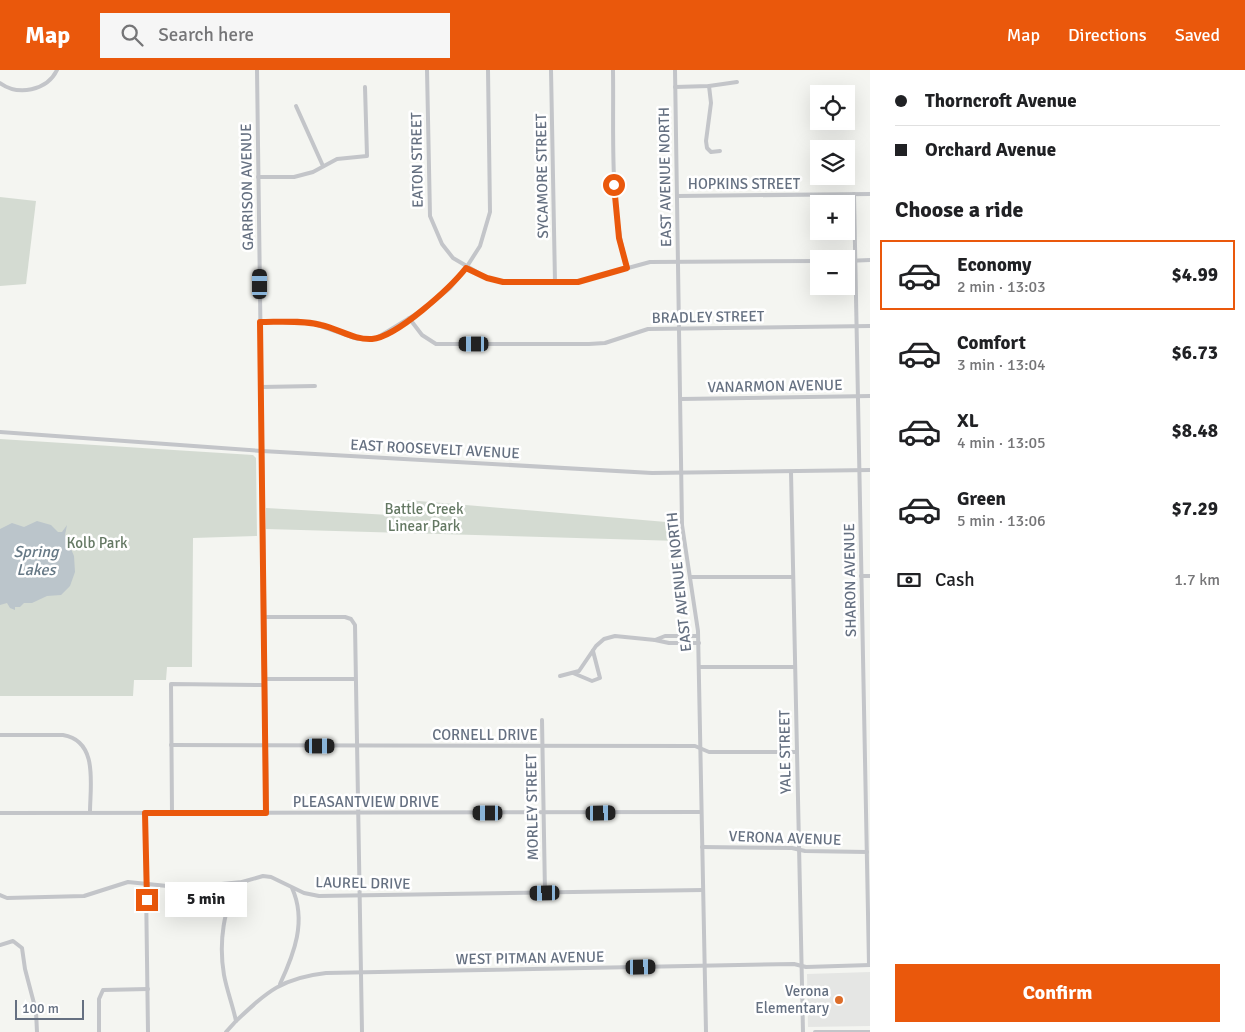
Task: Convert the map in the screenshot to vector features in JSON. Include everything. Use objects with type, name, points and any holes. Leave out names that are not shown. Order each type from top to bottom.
[{"type":"street","points":[[0,83],[18,91],[30,90],[41,86],[57,70]]},
{"type":"street","name":"GARRISON AVENUE","points":[[257,70],[266,813]]},
{"type":"street","name":"EATON STREET","points":[[427,70],[430,216],[442,244],[453,258],[466,268],[487,278],[503,282],[578,282],[650,262],[810,261]]},
{"type":"street","points":[[260,322],[309,322],[358,338],[375,339],[440,296],[466,268],[480,246],[490,212],[488,70]]},
{"type":"street","name":"SYCAMORE STREET","points":[[551,70],[555,282]]},
{"type":"street","points":[[613,70],[615,204],[619,238],[627,268]]},
{"type":"street","name":"EAST AVENUE NORTH","points":[[675,70],[683,534],[699,643],[706,1032]]},
{"type":"street","points":[[675,88],[737,82]]},
{"type":"street","points":[[709,86],[711,104],[706,144],[710,152],[720,151]]},
{"type":"street","points":[[258,177],[294,177],[344,157],[368,156],[365,87]]},
{"type":"street","points":[[296,106],[323,166]]},
{"type":"street","name":"SHARON AVENUE","points":[[854,194],[858,470],[870,965]]},
{"type":"street","name":"HOPKINS STREET","points":[[678,196],[870,194]]},
{"type":"street","points":[[856,261],[870,260]]},
{"type":"street","name":"BRADLEY STREET","points":[[409,318],[422,335],[436,344],[589,344],[605,343],[648,329],[870,326]]},
{"type":"street","points":[[261,387],[315,386]]},
{"type":"street","name":"VANARMON AVENUE","points":[[681,398],[870,396]]},
{"type":"street","name":"EAST ROOSEVELT AVENUE","points":[[0,432],[262,451],[682,473],[870,470]]},
{"type":"street","name":"YALE STREET","points":[[790,472],[803,1032]]},
{"type":"street","points":[[861,576],[870,576]]},
{"type":"street","points":[[690,577],[793,578]]},
{"type":"street","points":[[264,617],[348,618],[355,625],[358,896],[362,1032]]},
{"type":"street","points":[[560,676],[579,671],[593,650],[604,639],[615,636],[669,643],[699,643]]},
{"type":"street","points":[[655,640],[665,636],[698,636]]},
{"type":"street","points":[[573,673],[592,681],[600,678],[593,650]]},
{"type":"street","points":[[699,666],[795,667]]},
{"type":"street","points":[[172,813],[171,684],[355,679]]},
{"type":"street","name":"MORLEY STREET","points":[[542,720],[545,893]]},
{"type":"street","points":[[0,735],[70,736],[82,744],[89,757],[90,812]]},
{"type":"street","name":"CORNELL DRIVE","points":[[171,745],[542,746],[701,748],[708,752],[797,752]]},
{"type":"street","points":[[865,750],[870,750]]},
{"type":"street","name":"PLEASANTVIEW DRIVE","points":[[0,813],[543,814],[701,812]]},
{"type":"street","points":[[145,813],[148,1032]]},
{"type":"street","name":"VERONA AVENUE","points":[[702,847],[867,852]]},
{"type":"street","name":"LAUREL DRIVE","points":[[0,895],[7,898],[66,898],[96,894],[118,884],[146,883],[167,886],[201,886],[242,882],[263,876],[283,882],[292,888],[319,896],[703,890]]},
{"type":"street","points":[[236,1021],[224,974],[222,949],[225,922],[232,897],[242,882]]},
{"type":"street","points":[[280,984],[297,939],[298,911],[292,888]]},
{"type":"street","points":[[0,945],[13,941],[22,948],[25,969],[36,1012],[37,1032]]},
{"type":"street","name":"WEST PITMAN AVENUE","points":[[226,1032],[236,1021],[280,984],[310,975],[360,972],[794,964],[800,966],[870,965]]},
{"type":"street","points":[[99,1032],[99,999],[103,990],[148,989]]},
{"type":"street","points":[[815,1032],[870,1032]]},
{"type":"shaded area","name":"Verona Elementary","points":[[870,972],[870,1026],[808,1027],[807,974]]},
{"type":"green space","points":[[0,197],[36,201],[26,284],[0,286]]},
{"type":"green space","name":"Kolb Park","points":[[0,439],[253,455],[256,458],[257,536],[193,538],[192,667],[167,667],[166,680],[134,680],[133,696],[0,696]]},
{"type":"green space","name":"Battle Creek Linear Park","points":[[407,500],[678,523],[679,541],[266,529],[266,508],[407,516]]},
{"type":"water","name":"Spring Lakes","points":[[37,521],[51,525],[58,532],[62,532],[67,525],[65,535],[74,556],[75,572],[70,586],[61,595],[47,596],[32,603],[24,603],[20,607],[15,607],[15,610],[10,608],[7,603],[0,605],[0,529],[12,523],[24,527]]},
{"type":"place","name":"Verona Elementary","points":[[839,1000]]},
{"type":"route","points":[[147,900],[145,813],[266,813],[260,322],[309,322],[358,338],[375,339],[426,308],[450,288],[466,268],[487,278],[503,282],[578,282],[627,268],[619,238],[614,185]]}]
